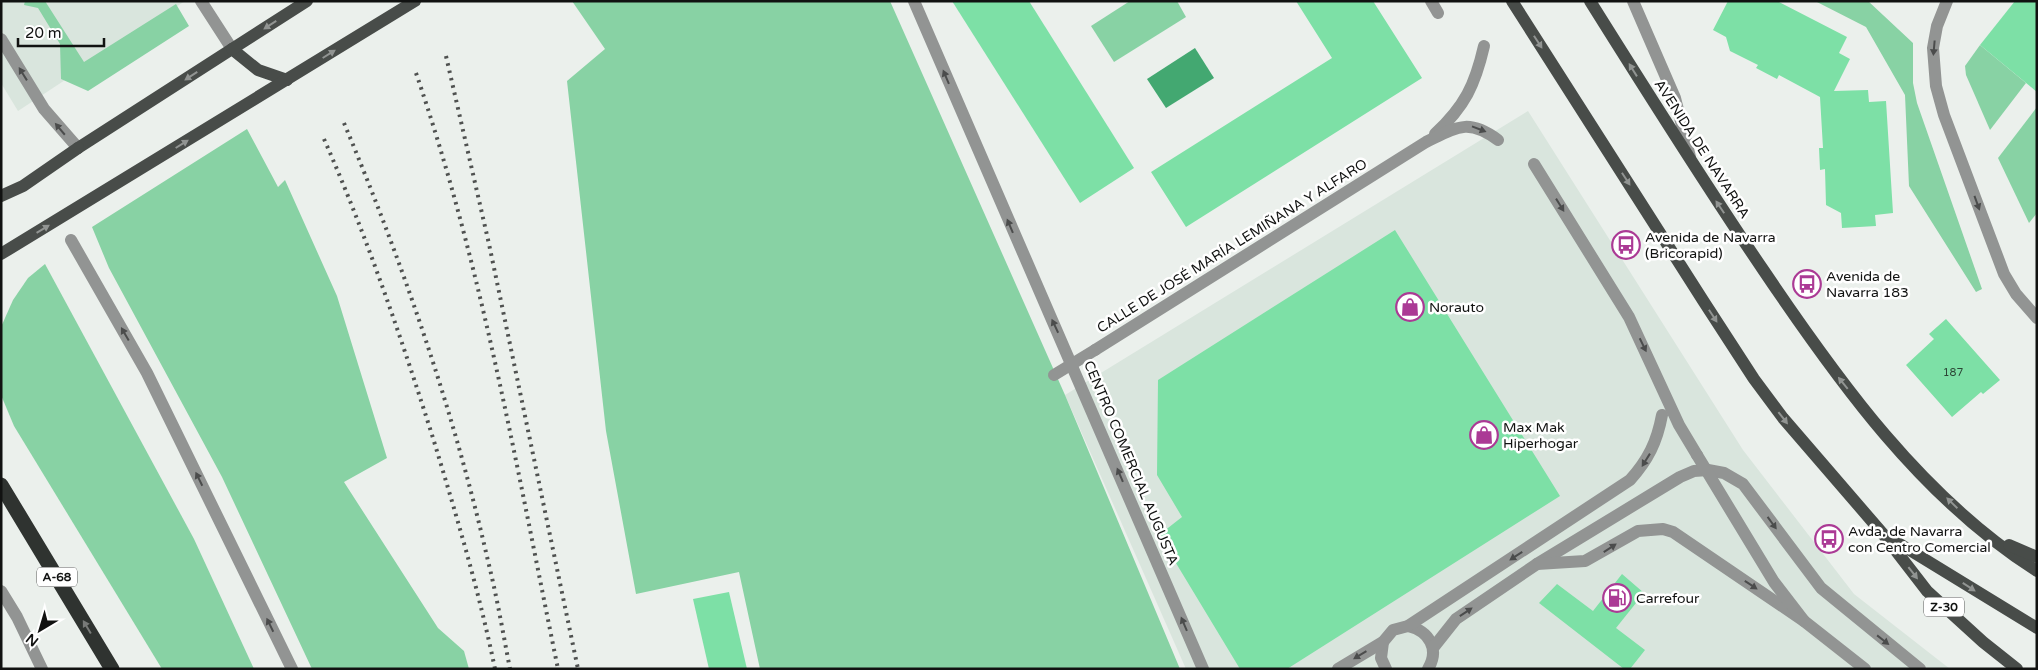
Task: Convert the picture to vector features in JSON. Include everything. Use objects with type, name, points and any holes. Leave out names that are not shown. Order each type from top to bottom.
[{"type":"highway","name":"A-68","points":[[1,485],[112,669]]},
{"type":"main road","points":[[1,196],[23,186],[78,148],[307,1]]},
{"type":"main road","points":[[1,254],[415,1]]},
{"type":"main road","points":[[1512,1],[1754,379],[1826,471],[1883,534],[2037,628]]},
{"type":"main road","name":"AVENIDA DE NAVARRA","points":[[1590,1],[1692,165],[1838,378],[1881,430],[1933,485],[1988,536]]},
{"type":"main road","points":[[232,49],[258,70],[287,80]]},
{"type":"main road","name":"Z-30","points":[[1883,534],[1927,591],[1983,642],[2017,669]]},
{"type":"main road","points":[[1988,536],[2037,557]]},
{"type":"main road","points":[[1988,536],[2037,571]]},
{"type":"street","points":[[201,1],[232,49]]},
{"type":"street","name":"CENTRO COMERCIAL AUGUSTA","points":[[914,1],[1029,271],[1070,360],[1204,669]]},
{"type":"street","points":[[1431,1],[1438,13]]},
{"type":"street","points":[[1633,1],[1675,98],[1692,165]]},
{"type":"street","points":[[1947,1],[1937,26],[1933,48],[1936,86],[1944,115],[2004,274],[2016,294],[2037,318]]},
{"type":"street","points":[[1,39],[44,109],[78,148]]},
{"type":"street","points":[[1426,142],[1449,120],[1464,101],[1477,76],[1484,46]]},
{"type":"street","points":[[1426,142],[1460,126],[1469,125],[1486,131],[1498,140]]},
{"type":"street","name":"CALLE DE JOSÉ MARÍA LEMIÑANA Y ALFARO","points":[[1054,375],[1426,142]]},
{"type":"street","points":[[1534,164],[1629,317],[1679,425],[1774,582],[1804,621]]},
{"type":"street","points":[[71,240],[147,373],[292,669]]},
{"type":"street","points":[[1338,669],[1383,642],[1393,630],[1408,626],[1630,480],[1643,466],[1654,448],[1662,415],[1697,455]]},
{"type":"street","points":[[1433,648],[1456,619],[1537,564],[1680,477],[1708,470],[1724,473],[1743,484],[1808,572],[1827,594],[1920,669]]},
{"type":"street","points":[[1537,564],[1585,561],[1638,532],[1663,529],[1673,532],[1804,621],[1865,669]]},
{"type":"street","points":[[1,591],[17,617],[42,669]]},
{"type":"street","points":[[1408,626],[1424,632],[1433,648],[1432,661],[1428,669]]},
{"type":"street","points":[[1383,642],[1381,658],[1386,669]]},
{"type":"shaded area","points":[[1,1],[185,1],[18,111],[1,83]]},
{"type":"shaded area","points":[[25,1],[45,1],[84,62],[176,4],[189,26],[88,91],[61,79],[60,44],[38,8],[24,5]]},
{"type":"shaded area","points":[[572,1],[890,1],[1065,395],[1180,669],[760,669],[739,572],[636,594],[606,431],[567,81],[605,49]]},
{"type":"shaded area","points":[[1130,1],[1177,1],[1186,17],[1114,62],[1091,26]]},
{"type":"shaded area","points":[[1815,1],[1868,1],[1913,43],[1913,83],[1917,103],[1982,289],[1976,292],[1909,186],[1905,95],[1866,27]]},
{"type":"shaded area","points":[[1980,45],[2026,83],[1990,130],[1966,75],[1965,66]]},
{"type":"shaded area","points":[[1195,48],[1214,78],[1166,108],[1147,79]]},
{"type":"shaded area","points":[[2037,107],[2037,213],[2029,223],[1998,158]]},
{"type":"shaded area","points":[[1528,111],[1743,450],[1854,594],[1950,669],[1186,669],[1065,395]]},
{"type":"shaded area","points":[[247,129],[278,187],[285,180],[337,296],[387,458],[344,482],[438,628],[464,651],[469,669],[312,669],[222,477],[109,268],[92,227]]},
{"type":"shaded area","points":[[45,264],[194,539],[254,669],[162,669],[14,426],[1,395],[1,327],[13,300],[28,278]]},
{"type":"building","points":[[952,1],[1029,1],[1134,168],[1080,203]]},
{"type":"building","points":[[1296,1],[1373,1],[1422,78],[1186,227],[1151,172],[1332,58]]},
{"type":"building","points":[[1728,1],[1777,1],[1847,37],[1839,53],[1850,59],[1834,91],[1868,90],[1869,102],[1886,101],[1893,213],[1875,215],[1876,226],[1842,228],[1841,213],[1826,205],[1825,169],[1820,170],[1819,148],[1823,148],[1820,97],[1779,75],[1777,79],[1756,68],[1758,65],[1730,51],[1726,37],[1713,30]]},
{"type":"building","points":[[2015,1],[2037,1],[2037,92],[1980,45]]},
{"type":"building","points":[[1395,230],[1560,496],[1287,669],[1240,669],[1159,535],[1182,517],[1157,475],[1158,380]]},
{"type":"building","points":[[1946,319],[2000,380],[1983,394],[1981,392],[1952,417],[1906,365],[1934,339],[1929,334]]},
{"type":"building","points":[[1622,574],[1644,593],[1616,628],[1645,650],[1630,669],[1624,669],[1539,603],[1557,584],[1593,611]]},
{"type":"building","points":[[729,592],[747,669],[709,669],[693,599]]},
{"type":"railway","points":[[446,56],[489,244],[578,669]]},
{"type":"railway","points":[[416,73],[460,219],[479,294],[512,443],[558,669]]},
{"type":"railway","points":[[344,123],[407,284],[443,394],[474,505],[494,588],[510,669]]},
{"type":"railway","points":[[324,139],[369,250],[421,400],[467,553],[495,669]]},
{"type":"place","name":"Avenida de Navarra (Bricorapid)","points":[[1626,245]]},
{"type":"place","name":"Avenida de Navarra 183","points":[[1807,284]]},
{"type":"place","name":"Norauto","points":[[1410,307]]},
{"type":"place","name":"Max Mak Hiperhogar","points":[[1484,435]]},
{"type":"place","name":"Avda. de Navarra con Centro Comercial","points":[[1829,539]]},
{"type":"place","name":"Carrefour","points":[[1617,598]]}]
